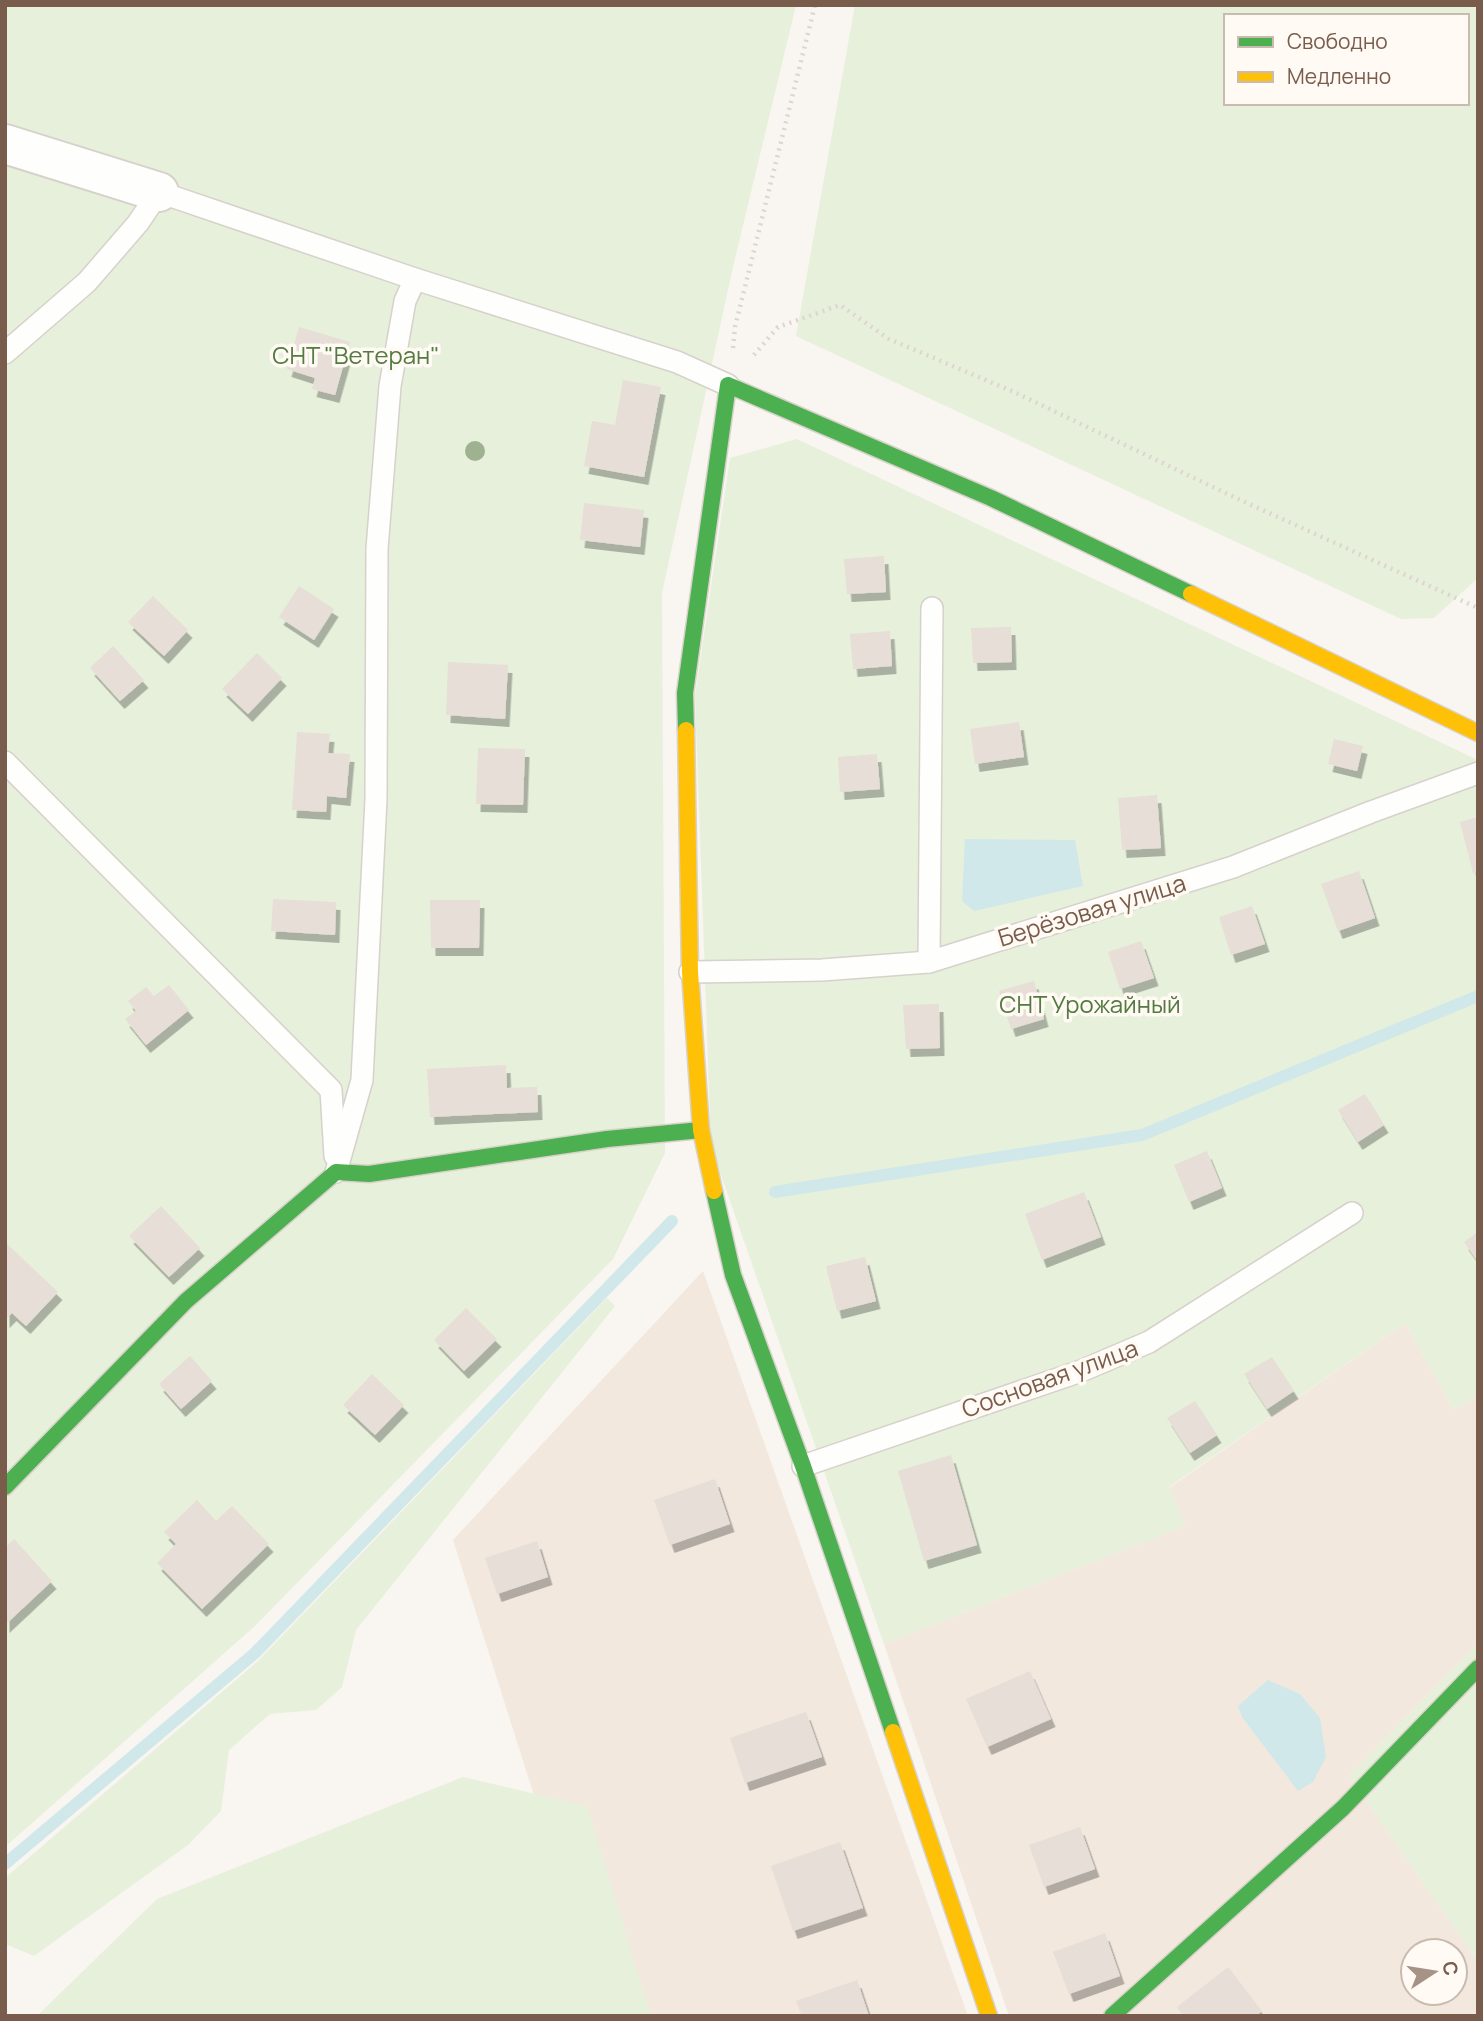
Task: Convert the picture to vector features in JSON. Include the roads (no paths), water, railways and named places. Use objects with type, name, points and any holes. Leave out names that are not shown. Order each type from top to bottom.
[{"type":"street","points":[[5,144],[159,192]]},
{"type":"street","points":[[989,2016],[803,1466],[733,1275],[701,1130],[690,972],[685,693],[728,385],[991,498],[1478,733]]},
{"type":"street","points":[[5,1487],[186,1301],[336,1172],[369,1174],[607,1139],[701,1130]]},
{"type":"street","points":[[1112,2016],[1343,1808],[1478,1668]]},
{"type":"lane","points":[[5,354],[87,282],[138,223],[159,192],[415,279],[677,362],[728,385]]},
{"type":"lane","points":[[336,1172],[362,1080],[376,799],[377,549],[390,386],[405,301],[415,279]]},
{"type":"lane","points":[[929,962],[932,608]]},
{"type":"lane","points":[[5,762],[331,1090],[336,1172]]},
{"type":"lane","name":"Берёзовая улица","points":[[690,972],[822,970],[929,962],[1233,867],[1478,773]]},
{"type":"lane","name":"Сосновая улица","points":[[803,1466],[1081,1371],[1149,1342],[1352,1213]]},
{"type":"water","points":[[965,839],[1075,840],[1083,886],[974,911],[962,901]]},
{"type":"water","points":[[1268,1680],[1300,1694],[1320,1718],[1326,1757],[1313,1782],[1298,1791],[1242,1717],[1238,1706]]},
{"type":"waterway","points":[[775,1192],[1142,1135],[1478,996]]},
{"type":"waterway","points":[[5,1864],[255,1653],[672,1221]]},
{"type":"park label","name":"СНТ \"Ветеран\"","points":[[356,356]]},
{"type":"park label","name":"СНТ Урожайный","points":[[1090,1005]]}]
